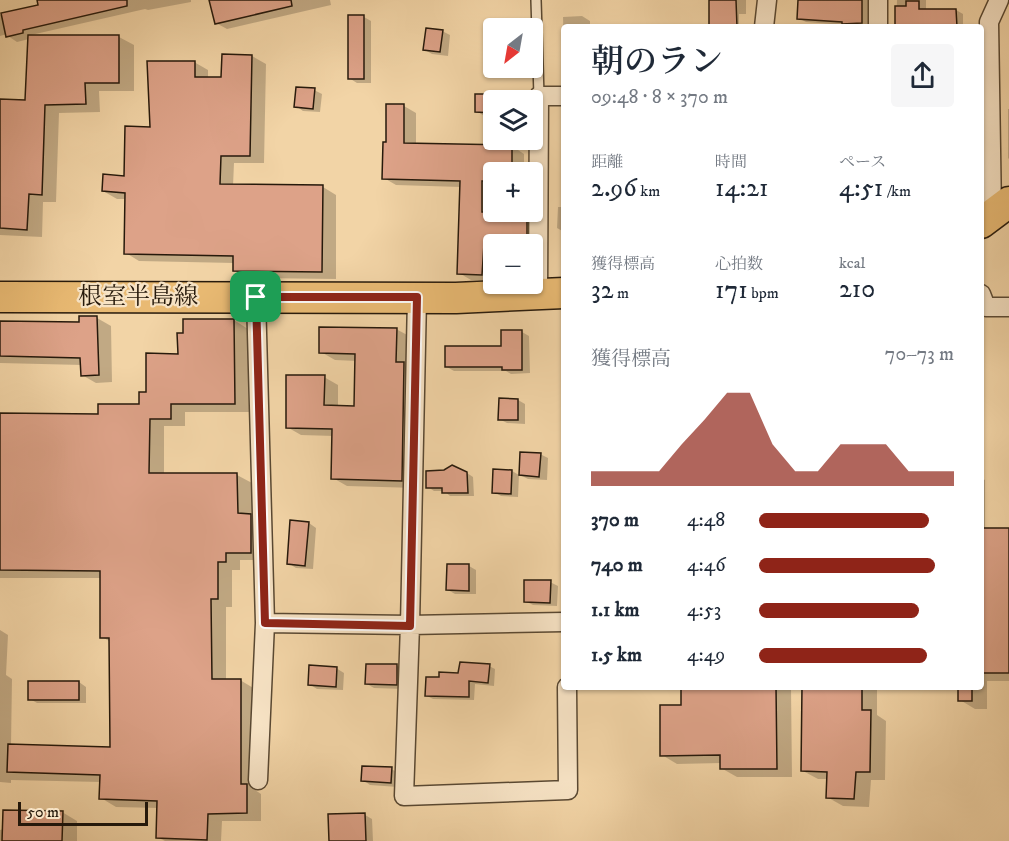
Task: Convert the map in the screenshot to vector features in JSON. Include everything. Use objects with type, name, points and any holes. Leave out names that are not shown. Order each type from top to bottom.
[{"type":"main road","name":"根室半島線","points":[[0,297],[417,297],[551,294]]},
{"type":"street","points":[[764,24],[767,0]]},
{"type":"street","points":[[878,0],[878,24]]},
{"type":"street","points":[[994,213],[989,22],[999,0]]},
{"type":"street","points":[[543,96],[561,96]]},
{"type":"street","points":[[542,150],[551,294]]},
{"type":"street","points":[[256,297],[265,623],[258,780]]},
{"type":"street","points":[[417,297],[404,796],[568,790],[567,690]]},
{"type":"street","points":[[984,302],[986,307],[1009,307]]},
{"type":"street","points":[[265,623],[410,626],[561,622]]},
{"type":"lane","points":[[536,0],[539,90]]},
{"type":"building","points":[[37,0],[127,0],[127,6],[23,30],[23,33],[6,37],[1,13],[38,5]]},
{"type":"building","points":[[209,0],[291,0],[292,6],[215,24]]},
{"type":"building","points":[[709,0],[736,0],[737,24],[709,24]]},
{"type":"building","points":[[798,0],[862,0],[862,23],[842,24],[842,22],[797,19]]},
{"type":"building","points":[[906,1],[919,1],[919,9],[956,9],[957,24],[895,24],[895,6],[906,6]]},
{"type":"building","points":[[348,15],[364,15],[364,79],[348,79]]},
{"type":"building","points":[[426,28],[443,30],[440,52],[423,50]]},
{"type":"building","points":[[28,35],[119,35],[119,83],[85,83],[86,104],[45,105],[42,195],[29,194],[27,230],[0,228],[0,99],[25,100]]},
{"type":"building","points":[[222,54],[252,55],[250,156],[221,156],[220,184],[323,185],[322,272],[233,271],[233,256],[124,254],[125,193],[102,191],[103,174],[124,176],[125,126],[150,127],[147,61],[195,61],[195,77],[221,77]]},
{"type":"building","points":[[296,87],[315,88],[313,109],[294,107]]},
{"type":"building","points":[[475,94],[483,94],[483,112],[475,112]]},
{"type":"building","points":[[386,104],[404,104],[404,143],[483,144],[483,150],[512,150],[512,162],[483,162],[483,222],[527,222],[527,234],[483,234],[482,275],[457,274],[460,181],[382,179],[383,142],[386,142]]},
{"type":"building","points":[[79,316],[97,316],[99,375],[81,376],[80,358],[0,356],[0,321],[79,322]]},
{"type":"building","points":[[183,319],[234,319],[235,404],[171,404],[171,419],[150,419],[149,473],[237,473],[238,513],[251,514],[251,553],[226,553],[226,562],[218,562],[218,599],[211,599],[212,679],[241,679],[241,784],[247,784],[247,813],[208,814],[207,840],[156,838],[157,801],[99,799],[100,775],[7,772],[8,744],[110,747],[109,638],[100,638],[100,571],[0,570],[0,413],[98,414],[98,404],[139,404],[139,392],[146,392],[146,353],[178,354],[177,333],[183,333]]},
{"type":"building","points":[[319,327],[397,328],[396,362],[404,362],[402,481],[331,479],[332,429],[286,428],[286,375],[325,375],[324,405],[354,406],[355,354],[319,353]]},
{"type":"building","points":[[501,330],[522,330],[522,370],[502,370],[502,367],[445,367],[445,346],[501,346]]},
{"type":"building","points":[[499,398],[518,399],[518,420],[498,420]]},
{"type":"building","points":[[520,452],[541,453],[539,477],[519,475]]},
{"type":"building","points":[[452,465],[467,472],[468,493],[442,493],[442,488],[426,488],[426,471],[444,470]]},
{"type":"building","points":[[493,469],[512,470],[511,494],[492,493]]},
{"type":"building","points":[[290,520],[309,522],[305,566],[287,564]]},
{"type":"building","points":[[984,528],[1009,528],[1009,673],[984,673]]},
{"type":"building","points":[[447,564],[469,564],[469,591],[446,590]]},
{"type":"building","points":[[524,580],[551,580],[550,603],[524,602]]},
{"type":"building","points":[[460,662],[490,664],[488,683],[469,681],[469,697],[425,696],[426,677],[439,677],[439,672],[458,673]]},
{"type":"building","points":[[366,664],[397,664],[397,685],[365,684]]},
{"type":"building","points":[[309,665],[337,667],[336,687],[308,685]]},
{"type":"building","points":[[28,681],[79,681],[79,700],[28,700]]},
{"type":"building","points":[[681,690],[776,690],[777,769],[720,769],[720,755],[660,756],[660,705],[681,705]]},
{"type":"building","points":[[802,690],[862,690],[862,710],[871,710],[870,772],[856,772],[854,799],[826,798],[827,772],[801,771]]},
{"type":"building","points":[[958,690],[972,690],[972,701],[958,701]]},
{"type":"building","points":[[362,766],[392,767],[391,783],[361,781]]},
{"type":"building","points":[[3,810],[63,811],[62,841],[2,841]]},
{"type":"building","points":[[365,813],[366,841],[329,841],[328,814]]},
{"type":"route","points":[[256,297],[417,297],[410,626],[265,623],[256,297]]}]
